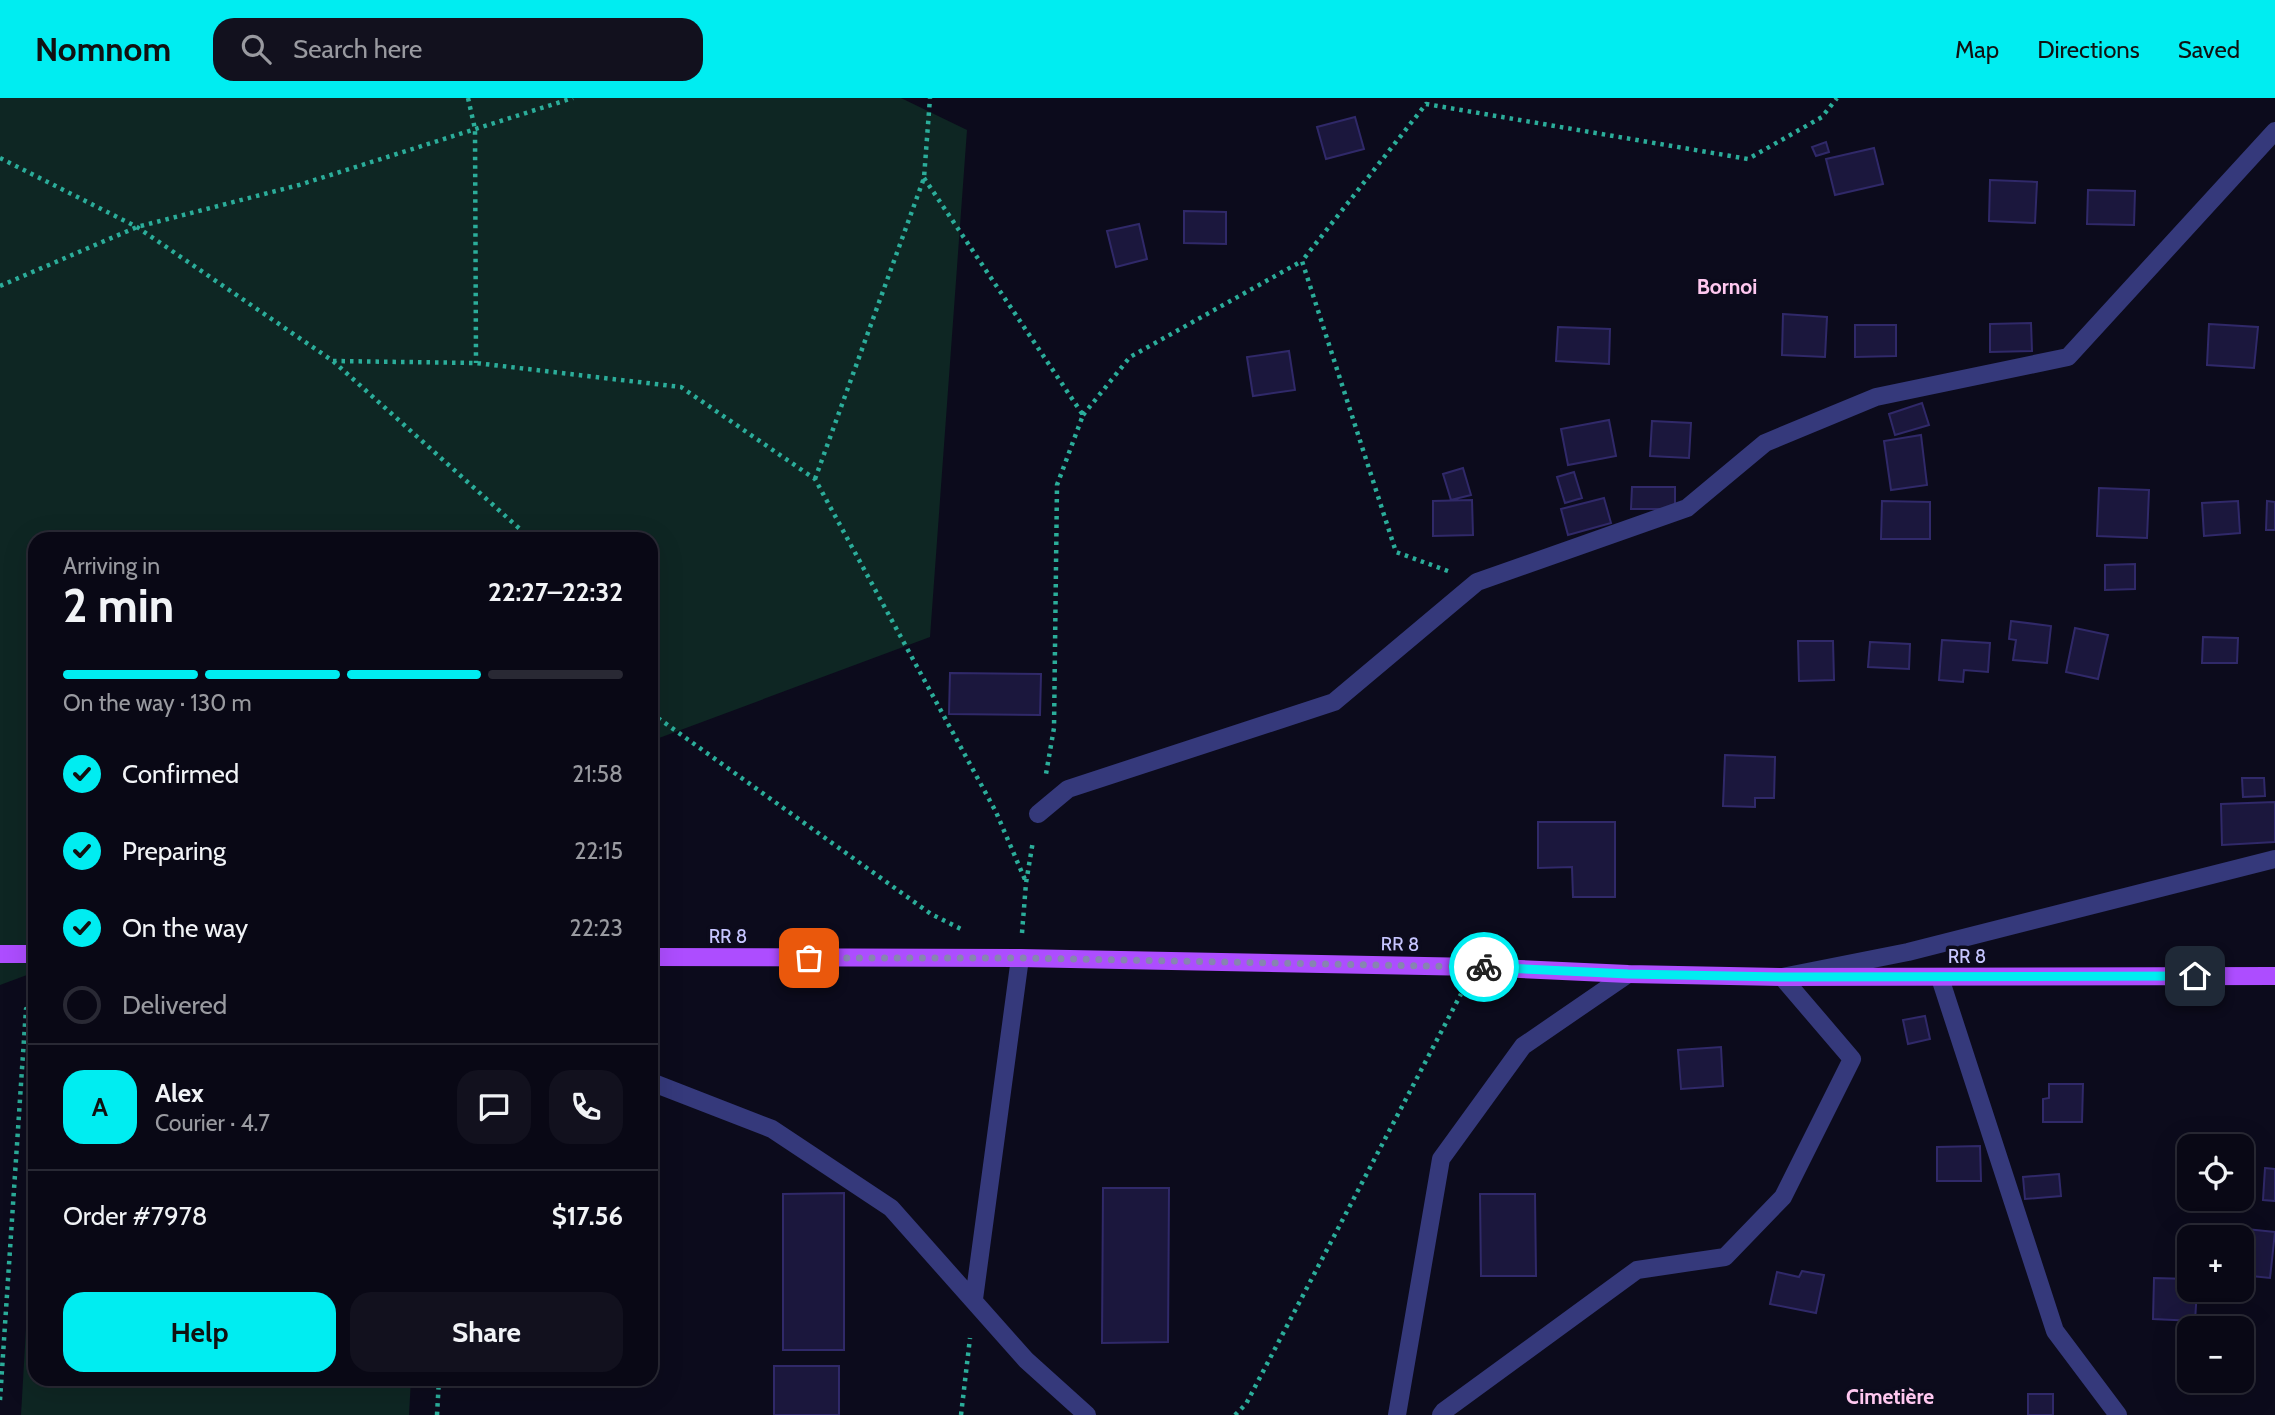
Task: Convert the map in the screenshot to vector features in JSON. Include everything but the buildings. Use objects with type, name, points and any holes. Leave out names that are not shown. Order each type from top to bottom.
[{"type":"main road","points":[[0,954],[28,954]]},
{"type":"main road","name":"RR 8","points":[[658,957],[1020,958],[1476,967],[1782,977],[2275,976]]},
{"type":"street","points":[[1038,814],[1068,789],[1334,702],[1477,582],[1687,508],[1765,443],[1876,397],[2067,356],[2275,131]]},
{"type":"street","points":[[1441,1415],[1637,1270],[1725,1257],[1783,1197],[1852,1059],[1782,977],[1908,952],[2275,859]]},
{"type":"street","points":[[974,1299],[1020,958]]},
{"type":"street","points":[[1397,1415],[1441,1158],[1522,1046],[1628,974]]},
{"type":"street","points":[[1940,978],[2054,1331],[2118,1415]]},
{"type":"street","points":[[658,1085],[772,1129],[891,1208],[1026,1360],[1087,1415]]},
{"type":"path","points":[[468,98],[475,129],[476,363]]},
{"type":"path","points":[[0,286],[137,227],[299,185],[573,98]]},
{"type":"path","points":[[816,479],[924,178],[930,98]]},
{"type":"path","points":[[1020,958],[1026,883],[1054,728],[1057,485],[1083,415],[1130,357],[1302,261],[1426,104],[1748,159],[1822,117],[1837,98]]},
{"type":"path","points":[[0,158],[137,227],[333,361],[523,532]]},
{"type":"path","points":[[924,178],[1083,415]]},
{"type":"path","points":[[1302,261],[1396,552],[1477,582]]},
{"type":"path","points":[[333,361],[476,363],[681,387],[816,479],[996,812],[1026,883]]},
{"type":"path","points":[[658,718],[930,914],[964,930]]},
{"type":"path","points":[[1235,1415],[1245,1404],[1476,967]]},
{"type":"path","points":[[0,1399],[28,1009]]},
{"type":"path","points":[[961,1415],[974,1299]]},
{"type":"path","points":[[437,1415],[439,1386]]},
{"type":"green space","points":[[0,98],[901,98],[967,130],[930,637],[658,738],[658,532],[28,532],[28,975],[0,985]]},
{"type":"green space","points":[[28,1294],[28,1386],[411,1386],[409,1415],[21,1415]]},
{"type":"way so far","points":[[809,958],[1020,958],[1484,967]]},
{"type":"district","name":"Bornoi","points":[[1727,286]]},
{"type":"district","name":"Cimetière","points":[[1890,1396]]},
{"type":"route","points":[[1484,967],[1628,974],[1782,977],[2195,976]]}]
